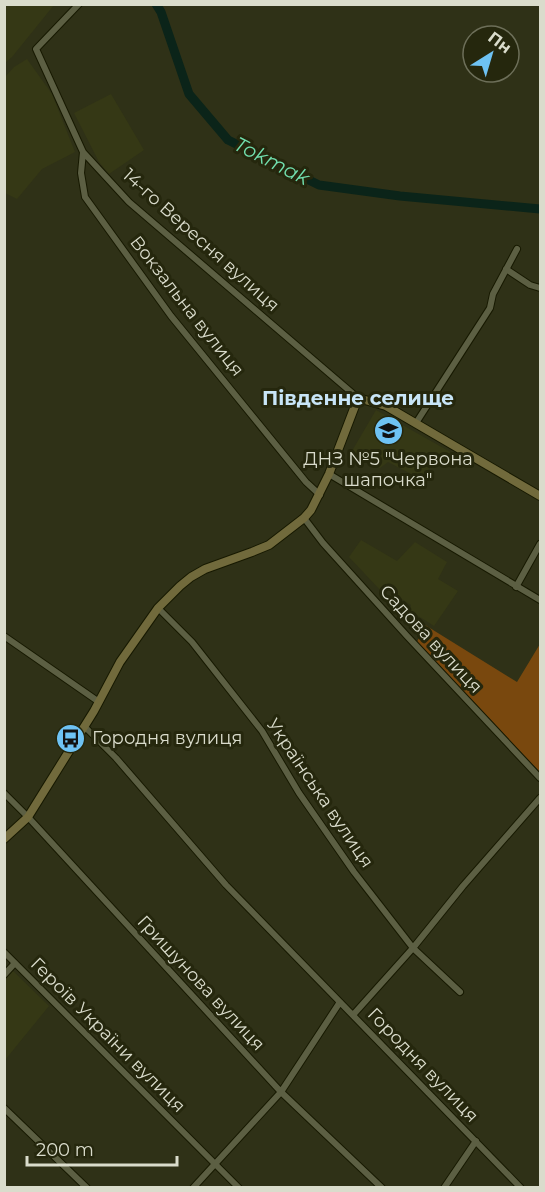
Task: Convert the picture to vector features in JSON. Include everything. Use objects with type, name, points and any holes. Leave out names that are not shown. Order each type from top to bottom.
[{"type":"street","name":"14-го Вересня вулиця","points":[[79,4],[36,49],[83,152],[129,202],[358,398],[386,406],[540,496]]},
{"type":"street","name":"Вокзальна вулиця","points":[[83,152],[81,173],[85,197],[171,316],[306,482],[320,495]]},
{"type":"street","points":[[416,423],[490,308],[493,294],[517,249]]},
{"type":"street","points":[[506,269],[530,285],[540,288]]},
{"type":"street","points":[[4,839],[28,817],[99,702],[120,662],[158,608],[191,577],[205,569],[269,545],[311,510],[329,474],[358,398]]},
{"type":"street","points":[[329,474],[540,600]]},
{"type":"street","name":"Садова вулиця","points":[[304,518],[323,543],[407,636],[540,777]]},
{"type":"street","points":[[516,587],[540,544]]},
{"type":"street","name":"Українська вулиця","points":[[158,608],[192,642],[262,731],[299,793],[354,872],[413,948],[460,992]]},
{"type":"street","points":[[4,636],[99,702]]},
{"type":"street","name":"Городня вулиця","points":[[84,726],[116,758],[226,885],[521,1188]]},
{"type":"street","name":"Гришунова вулиця","points":[[4,793],[281,1092],[382,1188]]},
{"type":"street","points":[[353,1015],[540,798]]},
{"type":"street","name":"Героїв України вулиця","points":[[4,952],[239,1188]]},
{"type":"street","points":[[4,975],[15,963]]},
{"type":"street","points":[[193,1188],[281,1092],[340,1002]]},
{"type":"street","points":[[4,1108],[87,1188]]},
{"type":"street","points":[[444,1188],[476,1141]]},
{"type":"shaded area","points":[[5,4],[54,5],[5,63]]},
{"type":"shaded area","points":[[27,59],[52,94],[75,152],[42,169],[17,199],[5,193],[5,77],[14,67]]},
{"type":"shaded area","points":[[111,94],[144,150],[109,174],[99,162],[74,113]]},
{"type":"shaded area","name":"ДНЗ №5 \"Червона шапочка\"","points":[[376,410],[461,458],[456,466],[435,461],[421,479],[388,462],[380,468],[352,451]]},
{"type":"shaded area","points":[[361,540],[397,561],[415,542],[447,562],[438,579],[458,591],[434,626],[409,610],[411,605],[388,590],[381,591],[349,557]]},
{"type":"shaded area","points":[[425,625],[517,682],[540,644],[540,772],[417,642]]},
{"type":"shaded area","points":[[12,970],[49,1006],[5,1060],[5,978]]},
{"type":"waterway","name":"Tokmak","points":[[156,4],[161,12],[189,94],[228,140],[319,185],[400,196],[540,209]]},
{"type":"place","name":"ДНЗ №5 \"Червона шапочка\"","points":[[388,430]]},
{"type":"place","name":"Городня вулиця","points":[[71,738]]},
{"type":"district","name":"Південне селище","points":[[358,398]]}]
